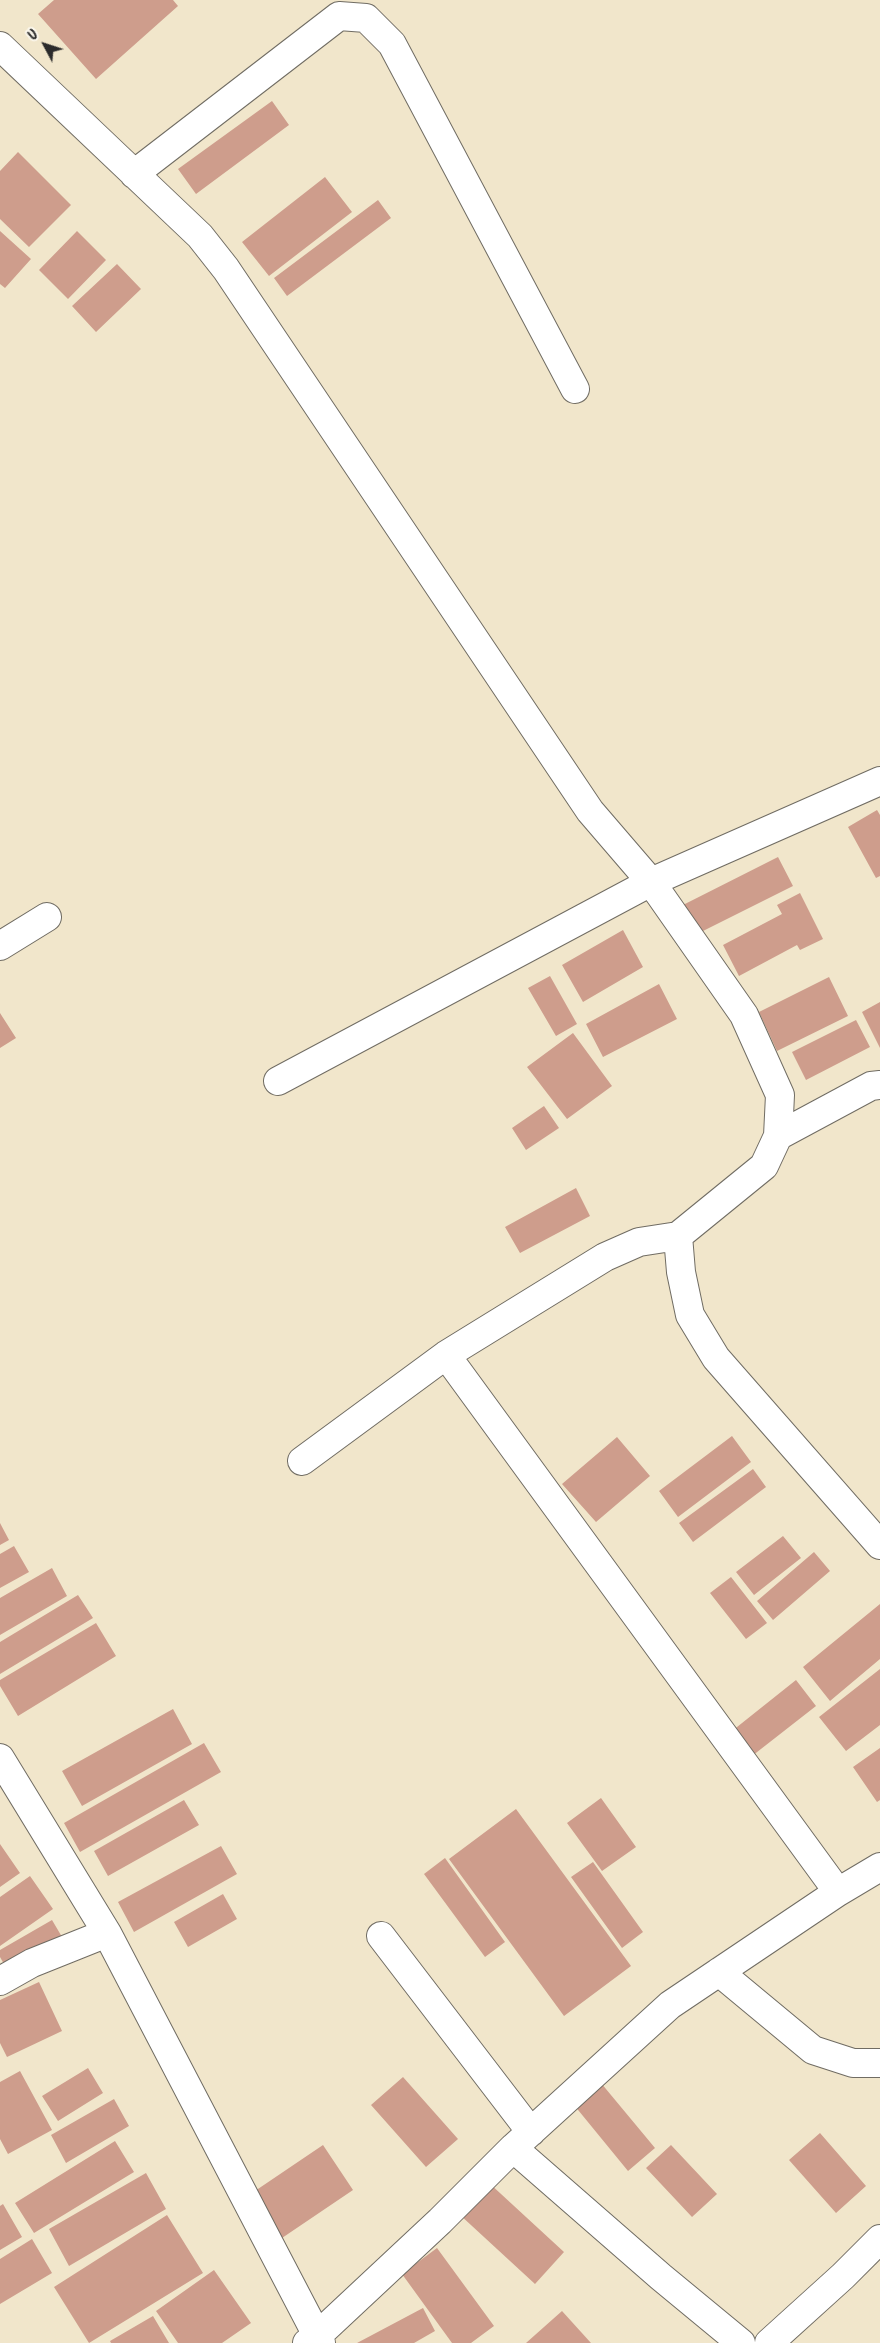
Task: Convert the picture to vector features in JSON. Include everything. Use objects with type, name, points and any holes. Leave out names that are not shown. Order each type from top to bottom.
[{"type":"street","points":[[134,174],[339,16],[366,18],[392,44],[575,389]]},
{"type":"street","points":[[0,46],[200,236],[226,268],[590,811],[651,882],[744,1015],[780,1095],[778,1136],[764,1166],[678,1236],[639,1242],[605,1257],[446,1355],[302,1460]]},
{"type":"street","points":[[278,1081],[651,882],[880,781]]},
{"type":"street","points":[[0,946],[47,918]]},
{"type":"street","points":[[778,1136],[871,1086],[880,1085]]},
{"type":"street","points":[[678,1236],[681,1272],[690,1315],[716,1358],[880,1544]]},
{"type":"street","points":[[446,1355],[838,1892]]},
{"type":"street","points":[[0,1758],[107,1933],[315,2341],[522,2140],[670,2005],[838,1892],[880,1867]]},
{"type":"street","points":[[0,1981],[32,1963],[107,1933]]},
{"type":"street","points":[[381,1936],[522,2140],[661,2277],[741,2343]]},
{"type":"street","points":[[718,1972],[813,2050],[853,2063],[880,2064]]},
{"type":"street","points":[[769,2343],[844,2276],[880,2239]]},
{"type":"building","points":[[54,0],[173,0],[178,6],[96,79],[38,14]]},
{"type":"building","points":[[272,101],[289,125],[196,194],[178,169]]},
{"type":"building","points":[[18,152],[71,205],[29,247],[0,219],[0,171]]},
{"type":"building","points":[[325,177],[352,212],[269,276],[242,242]]},
{"type":"building","points":[[378,200],[391,218],[287,296],[274,278]]},
{"type":"building","points":[[0,231],[31,259],[5,288],[0,284]]},
{"type":"building","points":[[77,231],[106,260],[68,299],[39,270]]},
{"type":"building","points":[[117,264],[141,289],[96,332],[72,306]]},
{"type":"building","points":[[877,810],[880,815],[880,876],[876,878],[848,827]]},
{"type":"building","points":[[778,857],[793,886],[691,937],[677,908]]},
{"type":"building","points":[[800,893],[823,939],[800,950],[797,945],[739,976],[723,945],[782,914],[777,905]]},
{"type":"building","points":[[623,930],[643,967],[583,1002],[562,965]]},
{"type":"building","points":[[550,976],[577,1024],[556,1036],[528,988]]},
{"type":"building","points":[[829,977],[848,1016],[777,1051],[759,1012]]},
{"type":"building","points":[[659,984],[677,1019],[603,1057],[586,1024]]},
{"type":"building","points":[[880,1002],[880,1048],[862,1012]]},
{"type":"building","points":[[0,1013],[16,1038],[0,1048]]},
{"type":"building","points":[[856,1020],[870,1047],[806,1080],[792,1052]]},
{"type":"building","points":[[573,1033],[612,1086],[567,1119],[527,1067]]},
{"type":"building","points":[[544,1106],[559,1128],[526,1150],[512,1128]]},
{"type":"building","points":[[576,1188],[590,1216],[520,1253],[505,1227]]},
{"type":"building","points":[[732,1436],[751,1462],[678,1517],[659,1491]]},
{"type":"building","points":[[617,1437],[650,1476],[596,1522],[562,1484]]},
{"type":"building","points":[[753,1469],[766,1487],[693,1542],[679,1523]]},
{"type":"building","points":[[0,1523],[9,1540],[0,1545]]},
{"type":"building","points":[[783,1536],[801,1558],[754,1595],[736,1572]]},
{"type":"building","points":[[14,1546],[29,1572],[0,1588],[0,1554]]},
{"type":"building","points":[[814,1552],[830,1571],[773,1620],[757,1601]]},
{"type":"building","points":[[52,1568],[67,1596],[0,1635],[0,1598]]},
{"type":"building","points":[[731,1577],[767,1623],[746,1639],[710,1593]]},
{"type":"building","points":[[78,1595],[93,1618],[0,1674],[0,1642]]},
{"type":"building","points":[[880,1604],[880,1659],[830,1701],[803,1667]]},
{"type":"building","points":[[96,1623],[116,1656],[18,1716],[0,1686],[0,1680]]},
{"type":"building","points":[[880,1669],[880,1725],[846,1751],[819,1717]]},
{"type":"building","points":[[796,1680],[816,1706],[752,1756],[732,1731]]},
{"type":"building","points":[[173,1709],[192,1744],[82,1806],[62,1771]]},
{"type":"building","points":[[204,1743],[221,1772],[80,1852],[64,1823]]},
{"type":"building","points":[[880,1748],[880,1800],[877,1802],[853,1767]]},
{"type":"building","points":[[601,1798],[636,1847],[602,1871],[567,1823]]},
{"type":"building","points":[[184,1800],[199,1825],[108,1876],[94,1851]]},
{"type":"building","points":[[516,1809],[631,1966],[564,2016],[449,1859]]},
{"type":"building","points":[[0,1844],[20,1873],[0,1887]]},
{"type":"building","points":[[221,1846],[237,1874],[134,1932],[118,1902]]},
{"type":"building","points":[[445,1858],[505,1942],[485,1957],[424,1874]]},
{"type":"building","points":[[593,1862],[643,1932],[622,1948],[571,1877]]},
{"type":"building","points":[[30,1876],[53,1909],[0,1946],[0,1897]]},
{"type":"building","points":[[223,1894],[237,1919],[188,1947],[174,1922]]},
{"type":"building","points":[[52,1920],[65,1942],[9,1973],[0,1957],[0,1950]]},
{"type":"building","points":[[39,1982],[62,2031],[7,2057],[0,2043],[0,2000]]},
{"type":"building","points":[[88,2068],[103,2093],[58,2121],[42,2096]]},
{"type":"building","points":[[20,2071],[52,2130],[8,2154],[0,2139],[0,2082]]},
{"type":"building","points":[[403,2077],[458,2139],[426,2167],[371,2105]]},
{"type":"building","points":[[601,2083],[655,2148],[628,2171],[574,2105]]},
{"type":"building","points":[[114,2099],[129,2126],[66,2163],[51,2135]]},
{"type":"building","points":[[820,2133],[866,2186],[836,2213],[789,2160]]},
{"type":"building","points":[[115,2141],[134,2172],[34,2233],[15,2203]]},
{"type":"building","points":[[323,2145],[353,2190],[282,2238],[252,2193]]},
{"type":"building","points":[[671,2145],[717,2194],[692,2217],[646,2168]]},
{"type":"building","points":[[146,2173],[166,2209],[69,2266],[49,2229]]},
{"type":"building","points":[[488,2182],[564,2252],[535,2284],[459,2214]]},
{"type":"building","points":[[3,2204],[22,2237],[0,2250],[0,2206]]},
{"type":"building","points":[[167,2215],[203,2273],[89,2343],[54,2287]]},
{"type":"building","points":[[32,2239],[52,2273],[0,2304],[0,2259]]},
{"type":"building","points":[[437,2248],[494,2326],[471,2343],[452,2343],[402,2274]]},
{"type":"building","points":[[214,2270],[251,2323],[222,2343],[178,2343],[156,2311]]},
{"type":"building","points":[[423,2308],[435,2331],[414,2343],[357,2343]]},
{"type":"building","points":[[562,2311],[591,2343],[526,2343]]},
{"type":"building","points":[[153,2316],[169,2343],[111,2343],[110,2341]]}]
